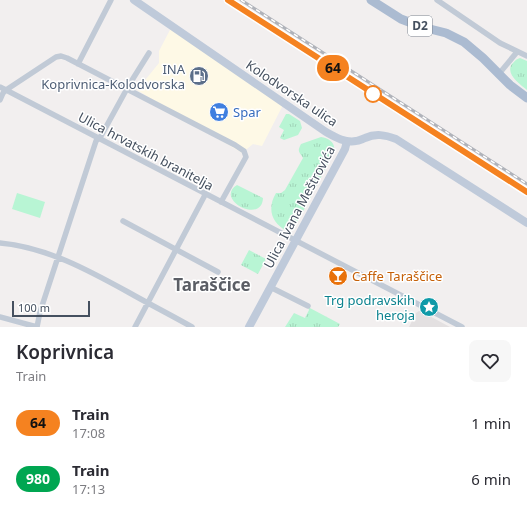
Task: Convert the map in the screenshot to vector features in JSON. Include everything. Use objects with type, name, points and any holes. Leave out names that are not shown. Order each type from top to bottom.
[{"type":"main road","name":"Kolodvorska ulica","points":[[134,0],[326,132],[347,141],[356,141],[377,134],[396,139],[527,223]]},
{"type":"main road","name":"D2","points":[[371,0],[401,19],[416,25],[446,33],[464,42],[483,58],[498,75],[527,98]]},
{"type":"main road","name":"Ulica Ivana Meštrovića","points":[[249,327],[345,149],[347,141]]},
{"type":"street","points":[[78,64],[111,0]]},
{"type":"street","points":[[437,0],[494,39],[527,56]]},
{"type":"street","points":[[498,75],[517,52]]},
{"type":"street","points":[[0,317],[37,327],[40,312],[96,141],[101,136],[126,89],[149,53]]},
{"type":"street","points":[[0,100],[2,93],[56,57],[61,56],[67,58],[244,151],[246,154],[245,160],[222,202]]},
{"type":"street","name":"Ulica hrvatskih branitelja","points":[[0,87],[295,240]]},
{"type":"street","points":[[135,327],[206,195]]},
{"type":"street","points":[[123,221],[218,272]]},
{"type":"street","points":[[295,240],[462,327]]},
{"type":"street","points":[[0,243],[22,246],[58,257],[106,280],[192,327]]},
{"type":"street","points":[[270,287],[308,306]]},
{"type":"shaded area","points":[[171,28],[283,105],[262,146],[253,144],[242,153],[137,90],[159,63],[159,51]]},
{"type":"shaded area","points":[[419,311],[450,327],[409,327],[416,313]]},
{"type":"green space","points":[[520,58],[527,61],[527,90],[517,82],[510,71],[512,64]]},
{"type":"green space","points":[[286,114],[289,114],[300,121],[302,128],[298,135],[284,140],[280,138],[284,130],[279,127]]},
{"type":"green space","points":[[321,137],[327,138],[333,144],[334,152],[295,227],[287,231],[277,224],[272,215],[271,210],[273,199],[276,193],[281,193],[285,190],[303,158],[299,151],[301,144]]},
{"type":"green space","points":[[237,185],[263,198],[261,206],[255,209],[248,209],[241,207],[235,202],[231,197],[231,191]]},
{"type":"green space","points":[[17,193],[45,202],[40,218],[12,209]]},
{"type":"green space","points":[[249,250],[266,259],[258,274],[241,265]]},
{"type":"green space","points":[[308,307],[340,324],[338,327],[285,327],[294,313],[305,318],[309,310]]},
{"type":"railway","points":[[228,0],[527,192]]},
{"type":"railway","points":[[241,0],[527,184]]},
{"type":"train","name":"64","points":[[228,0],[527,192]]},
{"type":"place","name":"INA Koprivnica-Kolodvorska","points":[[199,76]]},
{"type":"place","name":"Spar","points":[[219,112]]},
{"type":"place","name":"Caffe Taraščice","points":[[338,276]]},
{"type":"place","name":"Trg podravskih heroja","points":[[429,307]]},
{"type":"district","name":"Taraščice","points":[[212,285]]}]
